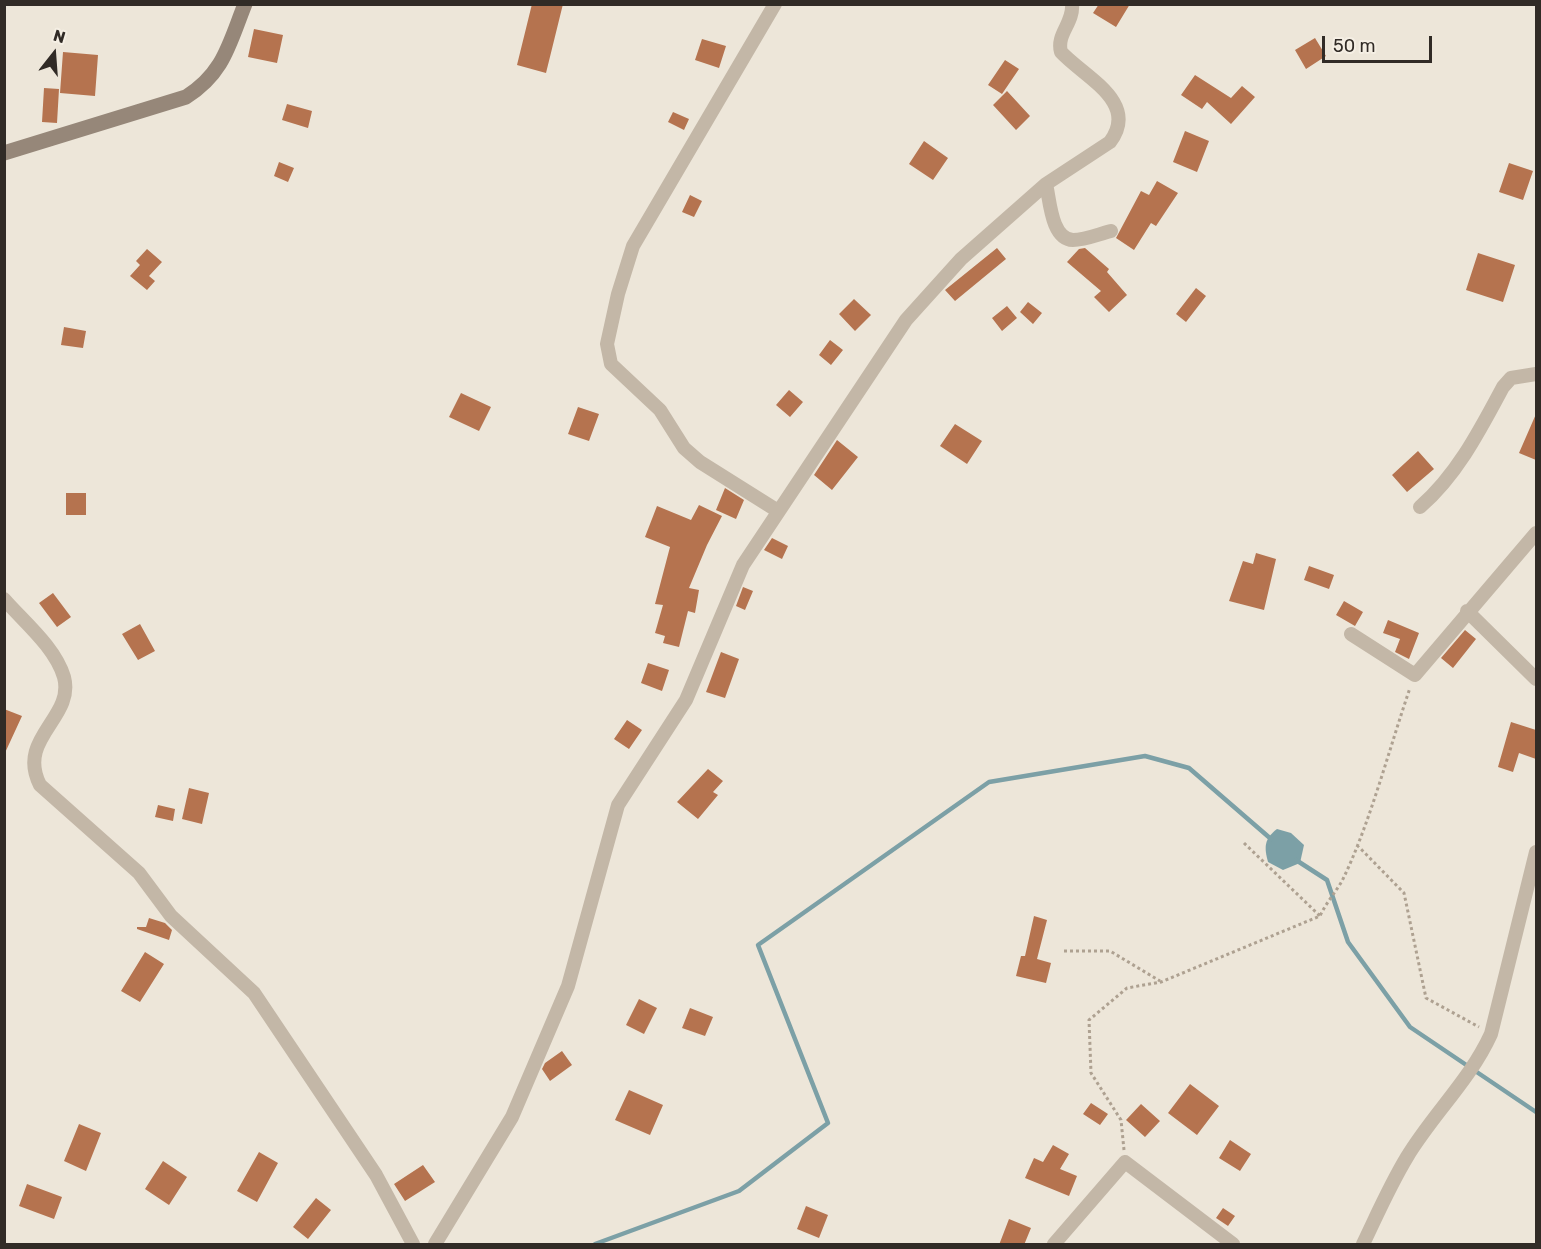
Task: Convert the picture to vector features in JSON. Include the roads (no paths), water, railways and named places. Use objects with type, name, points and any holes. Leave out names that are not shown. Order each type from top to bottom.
[{"type":"street","points":[[4,153],[147,110],[195,91],[215,74],[245,4]]},
{"type":"street","points":[[775,4],[633,246],[618,294],[607,344],[611,364],[660,410],[684,448],[700,462],[778,511]]},
{"type":"street","points":[[435,1245],[512,1117],[568,986],[618,805],[686,700],[742,565],[906,320],[962,259],[1047,184],[1110,142],[1116,133],[1119,123],[1116,103],[1061,52],[1059,40],[1072,16],[1072,4]]},
{"type":"street","points":[[1047,184],[1056,228],[1065,238],[1074,240],[1111,231]]},
{"type":"street","points":[[1420,507],[1437,493],[1463,457],[1503,387],[1511,378],[1536,374]]},
{"type":"street","points":[[1351,634],[1415,675],[1536,533]]},
{"type":"street","points":[[4,599],[52,654],[64,680],[62,702],[36,745],[33,761],[34,774],[40,785],[139,873],[171,916],[254,993],[376,1175],[412,1245]]},
{"type":"street","points":[[1467,612],[1536,679]]},
{"type":"street","points":[[1363,1245],[1407,1156],[1456,1092],[1482,1053],[1491,1034],[1536,852]]},
{"type":"street","points":[[1054,1245],[1125,1162],[1233,1245]]},
{"type":"water","points":[[1277,829],[1291,833],[1304,845],[1300,863],[1283,870],[1268,862],[1266,852],[1267,840]]},
{"type":"waterway","points":[[595,1244],[739,1191],[828,1123],[758,945],[989,782],[1145,756],[1189,768],[1271,839]]},
{"type":"waterway","points":[[1296,860],[1327,880],[1348,942],[1410,1027],[1536,1112]]}]
